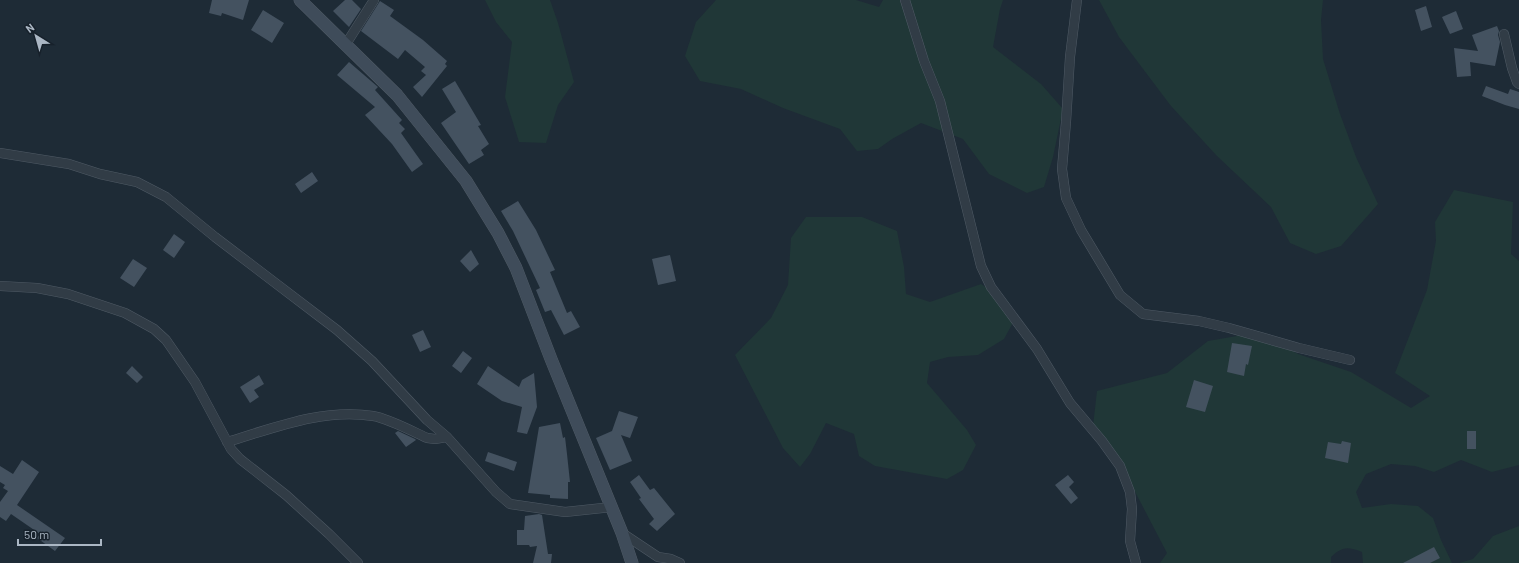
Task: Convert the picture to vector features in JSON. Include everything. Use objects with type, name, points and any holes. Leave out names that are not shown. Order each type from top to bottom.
[{"type":"street","points":[[300,0],[397,95],[466,181],[498,233],[516,268],[551,359],[612,507],[632,563]]},
{"type":"street","points":[[346,44],[374,0]]},
{"type":"street","points":[[905,0],[924,61],[940,101],[981,266],[991,287],[1037,349],[1070,403],[1102,441],[1120,466],[1130,492],[1132,509],[1130,541],[1136,563]]},
{"type":"street","points":[[1077,0],[1070,57],[1062,169],[1066,198],[1085,236],[1120,295],[1143,314],[1199,321],[1298,348],[1350,360]]},
{"type":"street","points":[[1504,34],[1512,68],[1519,84]]},
{"type":"street","points":[[0,152],[69,164],[100,174],[137,182],[166,197],[215,237],[337,330],[372,361],[427,420],[447,437],[496,492],[510,504],[565,512],[612,507]]},
{"type":"street","points":[[0,286],[37,288],[68,294],[125,313],[154,329],[166,340],[195,382],[231,449],[240,459],[286,495],[358,563]]},
{"type":"street","points":[[227,442],[313,416],[346,413],[374,416],[427,438],[435,439],[447,437]]},
{"type":"street","points":[[622,533],[658,557],[671,558],[680,563]]},
{"type":"green space","points":[[485,0],[550,0],[558,23],[574,82],[558,105],[546,143],[519,142],[505,97],[512,42],[496,22]]},
{"type":"green space","points":[[716,0],[856,0],[879,7],[883,0],[1003,0],[993,47],[1041,84],[1063,109],[1053,157],[1044,187],[1027,193],[989,174],[963,139],[921,123],[892,139],[878,149],[857,151],[840,129],[783,108],[741,89],[700,81],[685,56],[696,22]]},
{"type":"green space","points":[[1099,0],[1323,0],[1321,20],[1323,59],[1340,114],[1356,157],[1378,204],[1341,246],[1316,254],[1290,243],[1271,207],[1217,156],[1171,106],[1119,37]]},
{"type":"green space","points":[[1454,190],[1513,202],[1511,254],[1519,261],[1519,465],[1492,472],[1461,460],[1434,472],[1415,466],[1391,464],[1366,474],[1356,492],[1362,508],[1391,504],[1418,506],[1433,518],[1452,563],[1363,563],[1362,552],[1345,548],[1331,557],[1331,563],[1160,563],[1167,553],[1119,461],[1093,426],[1097,391],[1167,373],[1208,341],[1260,332],[1298,354],[1351,372],[1411,408],[1430,396],[1395,373],[1427,290],[1436,241],[1435,222]]},
{"type":"green space","points":[[806,217],[862,217],[897,231],[904,267],[906,294],[930,302],[981,284],[1008,301],[1016,317],[1004,339],[978,355],[948,357],[930,362],[927,383],[967,430],[976,445],[963,470],[947,479],[875,466],[859,456],[854,434],[826,423],[810,454],[800,467],[783,448],[735,355],[771,318],[788,285],[791,238]]},
{"type":"green space","points":[[1519,526],[1519,563],[1459,563],[1473,559],[1493,536]]},
{"type":"building","points":[[212,0],[249,0],[243,20],[222,13],[221,16],[209,13]]},
{"type":"building","points":[[345,0],[352,0],[361,9],[349,27],[333,11]]},
{"type":"building","points":[[380,1],[394,10],[390,16],[423,40],[447,61],[445,64],[447,66],[422,97],[413,87],[426,75],[421,71],[425,67],[405,50],[398,59],[361,31]]},
{"type":"building","points":[[1426,6],[1432,27],[1421,31],[1415,10]]},
{"type":"building","points":[[263,10],[284,23],[272,43],[251,30]]},
{"type":"building","points":[[1456,11],[1463,29],[1450,34],[1442,17]]},
{"type":"building","points":[[1497,26],[1500,42],[1495,66],[1470,62],[1471,76],[1457,77],[1454,48],[1478,51],[1472,35]]},
{"type":"building","points":[[349,62],[378,87],[375,90],[402,120],[399,123],[405,129],[401,133],[423,164],[412,172],[392,144],[365,115],[375,107],[337,75]]},
{"type":"building","points":[[455,81],[481,125],[478,126],[489,144],[481,150],[484,155],[469,164],[441,123],[456,112],[442,89]]},
{"type":"building","points":[[1486,86],[1508,94],[1510,89],[1519,92],[1519,109],[1482,96]]},
{"type":"building","points":[[312,172],[318,181],[301,193],[295,184]]},
{"type":"building","points":[[518,201],[536,230],[555,270],[550,272],[567,313],[571,311],[580,327],[564,335],[551,310],[545,312],[536,290],[540,288],[513,231],[501,211]]},
{"type":"building","points":[[174,234],[185,242],[174,258],[163,250]]},
{"type":"building","points":[[471,250],[479,264],[470,272],[460,261]]},
{"type":"building","points":[[670,255],[676,281],[658,285],[652,259]]},
{"type":"building","points":[[133,259],[147,268],[134,287],[120,278]]},
{"type":"building","points":[[423,330],[431,347],[420,352],[412,335]]},
{"type":"building","points":[[1232,343],[1252,346],[1244,376],[1227,372]]},
{"type":"building","points":[[463,351],[472,358],[461,373],[452,366]]},
{"type":"building","points":[[132,366],[143,377],[137,383],[126,373]]},
{"type":"building","points":[[488,366],[519,387],[522,380],[534,373],[537,407],[527,434],[517,432],[522,407],[502,401],[477,384]]},
{"type":"building","points":[[259,375],[264,384],[254,390],[259,397],[250,403],[240,387]]},
{"type":"building","points":[[1194,380],[1213,386],[1205,412],[1186,407]]},
{"type":"building","points":[[619,411],[638,417],[630,438],[621,435],[632,461],[610,470],[596,438],[612,431]]},
{"type":"building","points":[[560,423],[563,438],[565,437],[570,482],[568,482],[568,499],[550,498],[550,495],[528,493],[539,427]]},
{"type":"building","points":[[398,431],[416,440],[406,447],[395,433]]},
{"type":"building","points":[[1467,431],[1476,431],[1476,449],[1467,449]]},
{"type":"building","points":[[1342,441],[1351,443],[1348,463],[1325,458],[1328,442],[1341,444]]},
{"type":"building","points":[[488,452],[517,462],[514,471],[485,461]]},
{"type":"building","points":[[22,460],[39,472],[17,505],[65,538],[55,551],[37,538],[40,534],[11,514],[6,521],[0,517],[0,502],[8,491],[3,488],[5,485],[0,482],[0,466],[13,474]]},
{"type":"building","points":[[639,475],[650,490],[654,488],[675,514],[657,531],[649,524],[654,519],[639,499],[641,498],[630,482]]},
{"type":"building","points":[[1068,475],[1074,482],[1069,487],[1078,498],[1071,504],[1055,485]]},
{"type":"building","points":[[542,515],[548,554],[552,554],[551,563],[533,563],[537,546],[530,547],[529,545],[517,545],[517,530],[524,530],[525,516]]},
{"type":"building","points":[[1434,547],[1440,558],[1430,563],[1403,563]]}]
